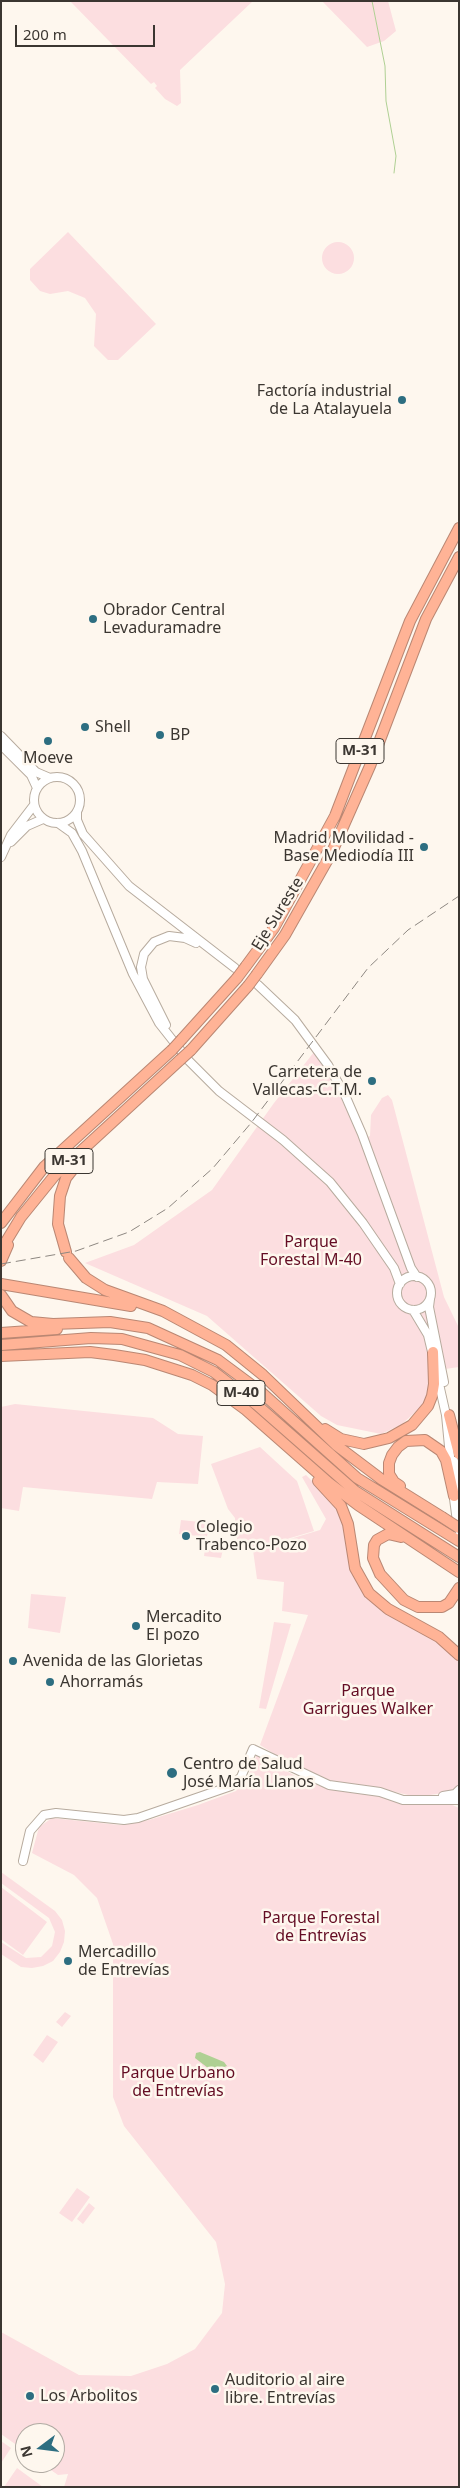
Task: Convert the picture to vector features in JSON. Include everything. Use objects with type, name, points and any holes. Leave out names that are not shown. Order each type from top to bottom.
[{"type":"highway","name":"Eje Sureste","points":[[74,1140],[172,1050],[177,1039],[234,970],[246,966],[278,921],[331,825],[410,620],[459,528]]},
{"type":"highway","name":"Eje Sureste","points":[[21,1217],[60,1170],[180,1060],[254,982],[285,935],[332,852],[370,766],[426,619],[459,557]]},
{"type":"highway","points":[[125,1112],[77,1162],[62,1186],[58,1204],[58,1224],[68,1255],[86,1278],[105,1290],[163,1311],[226,1345],[263,1375],[336,1445],[381,1478],[459,1528]]},
{"type":"highway","name":"M-31","points":[[1,1223],[44,1167],[74,1140]]},
{"type":"highway","points":[[1,1236],[29,1192],[74,1140]]},
{"type":"highway","points":[[1,1250],[21,1217]]},
{"type":"highway","points":[[1,1261],[21,1217]]},
{"type":"highway","points":[[4,1284],[112,1302],[181,1321]]},
{"type":"highway","points":[[1,1295],[12,1312],[31,1322],[53,1324],[110,1322],[148,1328],[181,1342]]},
{"type":"highway","name":"M-40","points":[[1,1333],[107,1328],[146,1332],[181,1342],[218,1360],[261,1392],[357,1478],[442,1531],[459,1539]]},
{"type":"highway","name":"M-40","points":[[1,1345],[91,1338],[122,1339],[180,1355],[214,1372],[257,1405],[355,1491],[459,1557]]},
{"type":"highway","points":[[291,1403],[341,1439],[364,1444],[389,1438],[412,1425],[428,1406],[434,1384],[433,1352]]},
{"type":"highway","points":[[1,1356],[67,1353],[114,1355],[146,1360],[173,1368],[212,1385],[246,1410],[329,1483],[407,1539],[459,1572]]},
{"type":"highway","points":[[1,1363],[67,1353]]},
{"type":"highway","points":[[246,1410],[341,1506],[348,1524],[356,1568],[369,1593],[388,1609],[439,1637],[459,1655]]},
{"type":"highway","points":[[449,1415],[459,1454]]},
{"type":"highway","points":[[426,1507],[394,1482],[389,1474],[389,1463],[392,1455],[406,1441],[425,1440],[441,1451],[446,1460],[456,1500]]},
{"type":"highway","points":[[407,1539],[388,1534],[378,1540],[372,1551],[380,1574],[397,1594],[411,1604],[434,1608],[449,1603],[459,1588]]},
{"type":"main road","points":[[1,736],[36,772],[50,778],[63,777],[75,784],[80,796],[77,820],[83,834],[129,886],[234,970]]},
{"type":"main road","points":[[1,745],[31,775],[37,788]]},
{"type":"main road","points":[[43,819],[34,805],[34,795],[37,788],[50,778]]},
{"type":"main road","points":[[3,854],[10,835],[34,805]]},
{"type":"main road","points":[[58,823],[71,818],[77,812]]},
{"type":"main road","points":[[3,854],[25,827],[43,819],[58,823],[68,829],[88,865],[133,974],[146,1000],[177,1039]]},
{"type":"main road","points":[[234,970],[190,940],[180,936],[163,938],[146,950],[141,966],[143,979],[190,1061],[219,1091],[283,1140],[330,1182],[363,1223],[394,1268],[400,1284]]},
{"type":"main road","points":[[254,982],[295,1020],[320,1052],[345,1094],[362,1134],[411,1268],[417,1277],[428,1284],[429,1307],[449,1415],[459,1539]]},
{"type":"main road","points":[[417,1277],[408,1278],[400,1284],[397,1293],[400,1303],[413,1310],[428,1335],[433,1352],[446,1415],[456,1500]]},
{"type":"main road","points":[[413,1310],[423,1308],[430,1299]]},
{"type":"main road","points":[[23,1861],[30,1831],[44,1815],[56,1812],[124,1820],[138,1818],[231,1786],[241,1777],[252,1749],[329,1785],[380,1792],[403,1800],[459,1800]]},
{"type":"main road","points":[[424,1801],[455,1794],[459,1790]]},
{"type":"main road","points":[[450,1799],[459,1796]]},
{"type":"green space","points":[[70,1],[253,1],[180,70],[181,103],[177,106],[165,99],[155,88],[157,86],[154,82],[151,84]]},
{"type":"green space","points":[[322,1],[388,1],[396,31],[384,41],[367,47]]},
{"type":"green space","points":[[68,232],[156,324],[118,360],[108,360],[94,346],[96,314],[85,298],[68,291],[50,294],[40,291],[30,280],[30,269]]},
{"type":"green space","points":[[338,242],[344,243],[349,247],[353,252],[353,264],[349,269],[344,273],[338,274],[332,273],[327,269],[323,264],[322,258],[323,252],[327,247],[332,243]]},
{"type":"green space","name":"Parque Forestal M-40","points":[[314,1052],[339,1094],[361,1140],[370,1136],[371,1115],[382,1098],[388,1095],[392,1100],[444,1297],[459,1328],[459,1367],[431,1371],[427,1395],[422,1406],[401,1425],[381,1434],[337,1425],[321,1416],[207,1316],[85,1263],[134,1245],[212,1190],[274,1103]]},
{"type":"green space","points":[[15,1404],[153,1418],[178,1434],[203,1436],[198,1484],[157,1482],[152,1499],[23,1487],[19,1511],[1,1508],[1,1407]]},
{"type":"green space","points":[[260,1447],[297,1481],[314,1531],[243,1552],[236,1536],[235,1518],[228,1509],[211,1464]]},
{"type":"green space","name":"Parque Garrigues Walker","points":[[306,1475],[340,1512],[352,1569],[357,1583],[368,1598],[443,1645],[459,1662],[459,1785],[449,1792],[417,1797],[369,1786],[339,1784],[321,1779],[292,1765],[260,1745],[308,1615],[282,1611],[284,1582],[257,1579],[253,1550],[320,1530],[326,1519],[302,1477]]},
{"type":"green space","points":[[181,1520],[209,1523],[207,1537],[179,1534]]},
{"type":"green space","points":[[206,1542],[224,1545],[221,1558],[204,1556]]},
{"type":"green space","points":[[31,1594],[66,1597],[60,1633],[28,1628]]},
{"type":"green space","points":[[274,1622],[291,1624],[266,1709],[259,1708]]},
{"type":"green space","name":"Parque Forestal de Entrevías","points":[[257,1754],[297,1777],[328,1789],[375,1795],[408,1805],[448,1803],[459,1808],[459,2487],[64,2487],[68,2474],[58,2475],[55,2473],[65,2473],[65,2423],[15,2423],[15,2444],[1,2434],[1,2332],[79,2375],[131,2376],[167,2364],[195,2349],[222,2313],[225,2284],[216,2242],[124,2126],[113,2097],[113,1944],[97,1898],[74,1875],[32,1853],[39,1827],[52,1818],[120,1825],[149,1820],[236,1791],[248,1777]]},
{"type":"green space","points":[[1,1872],[55,1911],[62,1920],[65,1931],[64,1942],[60,1952],[53,1961],[43,1966],[21,1967],[1,1954],[1,1942],[26,1958],[41,1957],[52,1946],[55,1932],[49,1918],[1,1883]]},
{"type":"green space","points":[[1,1887],[47,1922],[23,1955],[1,1939]]},
{"type":"green space","points":[[65,2012],[71,2016],[62,2027],[56,2022]]},
{"type":"green space","points":[[47,2035],[58,2042],[43,2063],[33,2055]]},
{"type":"green space","points":[[77,2188],[90,2197],[72,2222],[59,2213]]},
{"type":"green space","points":[[89,2203],[95,2208],[83,2224],[77,2219]]},
{"type":"green space","points":[[1,2441],[11,2448],[1,2463]]},
{"type":"green space","points":[[15,2471],[15,2473],[24,2473],[43,2487],[4,2487]]},
{"type":"shaded area","points":[[200,2052],[224,2062],[227,2066],[219,2069],[208,2068],[195,2058],[196,2053]]},
{"type":"waterway","points":[[372,1],[385,66],[386,101],[396,156],[394,173]]},
{"type":"railway","points":[[1,1264],[76,1251],[129,1232],[168,1208],[213,1168],[251,1123],[368,968],[408,930],[459,896]]},
{"type":"place","name":"Factoría industrial de La Atalayuela","points":[[402,400]]},
{"type":"place","name":"Obrador Central Levaduramadre","points":[[93,619]]},
{"type":"place","name":"Shell","points":[[85,727]]},
{"type":"place","name":"BP","points":[[160,735]]},
{"type":"place","name":"Moeve","points":[[48,741]]},
{"type":"place","name":"Madrid Movilidad - Base Mediodía III","points":[[424,847]]},
{"type":"place","name":"Carretera de Vallecas-C.T.M.","points":[[372,1081]]},
{"type":"place","name":"Colegio Trabenco-Pozo","points":[[186,1536]]},
{"type":"place","name":"Mercadito El pozo","points":[[136,1626]]},
{"type":"place","name":"Avenida de las Glorietas","points":[[13,1661]]},
{"type":"place","name":"Ahorramás","points":[[50,1682]]},
{"type":"place","name":"Centro de Salud José María Llanos","points":[[172,1773]]},
{"type":"place","name":"Mercadillo de Entrevías","points":[[68,1961]]},
{"type":"place","name":"Auditorio al aire libre. Entrevías","points":[[215,2389]]},
{"type":"place","name":"Los Arbolitos","points":[[30,2396]]},
{"type":"park label","name":"Parque Urbano de Entrevías","points":[[178,2082]]}]
